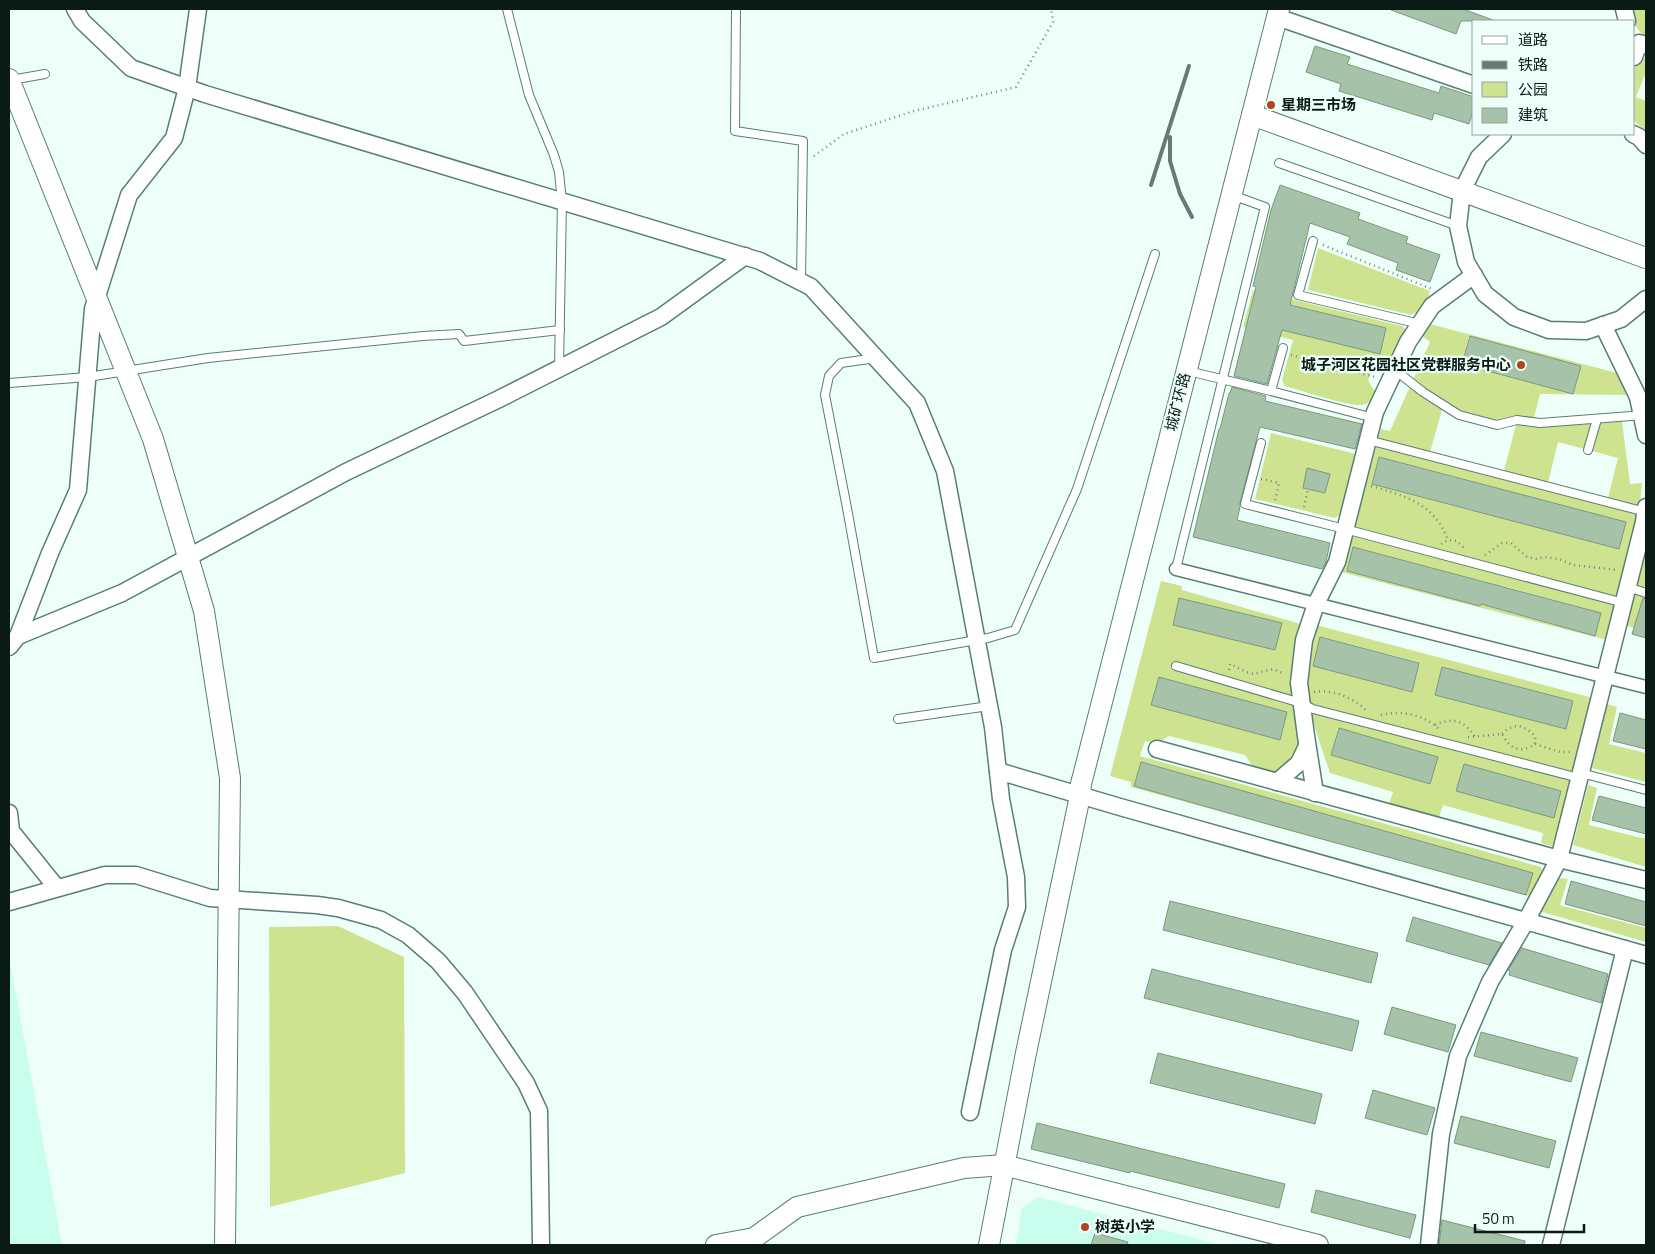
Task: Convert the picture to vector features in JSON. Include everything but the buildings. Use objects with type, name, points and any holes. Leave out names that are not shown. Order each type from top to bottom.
[{"type":"street","points":[[74,9],[82,21],[131,68],[187,88],[760,261],[811,287],[917,403],[945,471],[989,706],[1000,799],[1016,877],[1017,907],[1003,950],[970,1112]]},
{"type":"street","points":[[13,642],[78,490],[92,309],[129,195],[174,138],[187,88],[198,9]]},
{"type":"street","points":[[1278,13],[1472,84]]},
{"type":"street","name":"城矿环路","points":[[989,1245],[1081,784],[1278,13]]},
{"type":"street","points":[[9,80],[153,439],[204,611],[230,778],[225,1245]]},
{"type":"street","points":[[1252,115],[1646,258]]},
{"type":"street","points":[[1502,135],[1479,157],[1462,191],[1458,226],[1466,262],[1485,294],[1514,317],[1549,330],[1586,330],[1603,325],[1621,319],[1646,299]]},
{"type":"street","points":[[13,642],[122,593],[346,472],[661,317],[744,256]]},
{"type":"street","points":[[1315,793],[1300,693],[1304,640],[1316,604],[1337,562],[1374,418],[1392,376],[1408,342],[1432,306],[1474,275]]},
{"type":"street","points":[[1603,325],[1638,397],[1644,415],[1646,435]]},
{"type":"street","points":[[1429,1245],[1441,1134],[1458,1056],[1490,982],[1526,921],[1559,859],[1646,510]]},
{"type":"street","points":[[1176,569],[1646,687]]},
{"type":"street","points":[[1277,782],[1299,763],[1307,746]]},
{"type":"street","points":[[1157,750],[1559,859],[1646,880]]},
{"type":"street","points":[[998,771],[1080,796],[1646,955]]},
{"type":"street","points":[[9,813],[11,830],[57,888]]},
{"type":"street","points":[[9,902],[104,875],[136,875],[210,898],[338,908],[381,920],[408,935],[438,961],[465,993],[526,1083],[540,1110],[541,1245]]},
{"type":"street","points":[[1551,1245],[1625,949]]},
{"type":"street","points":[[716,1245],[754,1238],[797,1206],[964,1168],[1003,1172],[1318,1245]]},
{"type":"street","points":[[768,1245],[804,1215],[1003,1172],[1269,1245]]},
{"type":"lane","points":[[507,9],[529,95],[554,155],[559,172],[562,202],[560,368]]},
{"type":"lane","points":[[736,9],[735,130],[803,141],[801,282]]},
{"type":"lane","points":[[9,80],[45,74]]},
{"type":"lane","points":[[1279,163],[1458,226]]},
{"type":"lane","points":[[1176,569],[1264,207],[1231,194]]},
{"type":"lane","points":[[1313,241],[1298,295],[1420,324]]},
{"type":"lane","points":[[876,358],[841,363],[829,376],[825,395],[874,658],[977,640],[1015,630],[1077,489],[1155,254]]},
{"type":"lane","points":[[9,383],[88,377],[208,358],[423,336],[458,334],[464,341],[560,330]]},
{"type":"lane","points":[[1271,391],[1283,350]]},
{"type":"lane","points":[[1186,371],[1374,418]]},
{"type":"lane","points":[[1392,376],[1458,415],[1497,425],[1517,420],[1540,423],[1644,415]]},
{"type":"lane","points":[[1588,450],[1596,419]]},
{"type":"lane","points":[[1368,440],[1646,510]]},
{"type":"lane","points":[[1261,443],[1245,504],[1433,552],[1628,587],[1646,593]]},
{"type":"lane","points":[[1176,666],[1226,681],[1300,693],[1314,709],[1360,722],[1646,790]]},
{"type":"lane","points":[[898,719],[989,706]]},
{"type":"path","points":[[803,165],[844,134],[914,111],[1016,87],[1053,22],[1052,9]]},
{"type":"path","points":[[1313,241],[1447,295]]},
{"type":"path","points":[[1283,350],[1392,376]]},
{"type":"path","points":[[1252,476],[1279,483],[1273,512]]},
{"type":"path","points":[[1357,481],[1410,498],[1430,512],[1444,530],[1448,540]]},
{"type":"path","points":[[1302,518],[1308,489]]},
{"type":"path","points":[[1433,552],[1439,545],[1448,540],[1457,541],[1466,550]]},
{"type":"path","points":[[1483,557],[1502,543],[1511,543],[1527,557],[1536,559],[1544,556],[1559,560],[1628,587]]},
{"type":"path","points":[[1226,681],[1230,664],[1254,674],[1273,669],[1287,674],[1300,693],[1323,691],[1340,695],[1355,701],[1371,717]]},
{"type":"path","points":[[1360,722],[1390,712],[1408,712],[1435,725],[1445,736],[1447,742],[1502,734],[1508,727],[1520,726],[1536,736],[1535,744]]},
{"type":"path","points":[[1435,725],[1454,720],[1464,724],[1475,737]]},
{"type":"path","points":[[1502,734],[1511,746],[1519,750],[1535,744],[1560,752],[1572,752],[1588,746]]},
{"type":"shaded area","points":[[9,956],[62,1245],[9,1245]]},
{"type":"shaded area","name":"树英小学","points":[[1038,1197],[1221,1245],[1016,1245],[1022,1208]]},
{"type":"green space","points":[[1630,9],[1646,9],[1646,36],[1637,28]]},
{"type":"green space","points":[[1638,56],[1646,59],[1646,72],[1636,97],[1646,101],[1646,131],[1635,122],[1635,66]]},
{"type":"green space","points":[[1318,248],[1430,291],[1426,304],[1423,309],[1411,315],[1308,290]]},
{"type":"green space","points":[[1253,290],[1402,326],[1405,329],[1405,333],[1390,363],[1378,365],[1368,380],[1377,393],[1375,397],[1367,404],[1355,405],[1285,386],[1282,380],[1293,340],[1243,327]],"holes":[[[1255,296],[1386,328],[1380,354],[1248,322]]]},
{"type":"green space","points":[[1430,324],[1617,373],[1626,395],[1540,394],[1532,426],[1622,421],[1630,484],[1642,483],[1640,504],[1607,640],[1341,572],[1381,429],[1390,431],[1430,342],[1422,336]],"holes":[[[1469,336],[1581,366],[1573,394],[1462,364]],[[1443,406],[1497,425],[1517,421],[1502,478],[1429,456]],[[1558,442],[1618,458],[1607,502],[1547,487]],[[1380,457],[1479,483],[1472,511],[1372,484]],[[1354,547],[1486,582],[1480,606],[1347,571]],[[1503,586],[1601,613],[1595,636],[1497,609]]]},
{"type":"green space","points":[[1271,433],[1356,454],[1342,513],[1335,518],[1255,499]]},
{"type":"green space","points":[[1646,539],[1646,631],[1627,626]]},
{"type":"green space","points":[[1161,581],[1182,586],[1182,590],[1301,624],[1293,665],[1293,694],[1298,746],[1290,759],[1274,774],[1254,769],[1245,755],[1169,736],[1157,744],[1145,741],[1140,756],[1541,867],[1543,872],[1532,897],[1131,787],[1131,782],[1110,776]],"holes":[[[1141,762],[1266,798],[1260,822],[1134,786]],[[1434,846],[1532,873],[1527,895],[1428,868]]]},
{"type":"green space","points":[[1316,625],[1593,698],[1556,840],[1552,846],[1541,843],[1543,833],[1443,805],[1439,817],[1389,804],[1393,792],[1330,773],[1311,713],[1306,683],[1308,651]],"holes":[[[1321,637],[1419,662],[1412,691],[1313,666]],[[1442,667],[1573,701],[1566,729],[1435,695]],[[1338,728],[1437,757],[1430,784],[1331,755]],[[1464,765],[1561,791],[1554,817],[1457,790]]]},
{"type":"green space","points":[[1607,704],[1617,707],[1609,744],[1646,753],[1646,782],[1592,768]]},
{"type":"green space","points":[[1588,785],[1597,788],[1589,825],[1646,839],[1646,867],[1573,845]]},
{"type":"green space","points":[[1559,878],[1568,879],[1560,905],[1646,928],[1646,942],[1539,911]]},
{"type":"green space","points":[[338,926],[404,957],[405,1173],[270,1207],[269,927]]},
{"type":"railway","points":[[1151,185],[1189,66]]},
{"type":"railway","points":[[1170,137],[1170,161],[1180,194],[1192,217]]},
{"type":"place","name":"星期三市场","points":[[1271,105]]},
{"type":"place","name":"城子河区花园社区党群服务中心","points":[[1521,365]]},
{"type":"place","name":"树英小学","points":[[1085,1227]]}]
